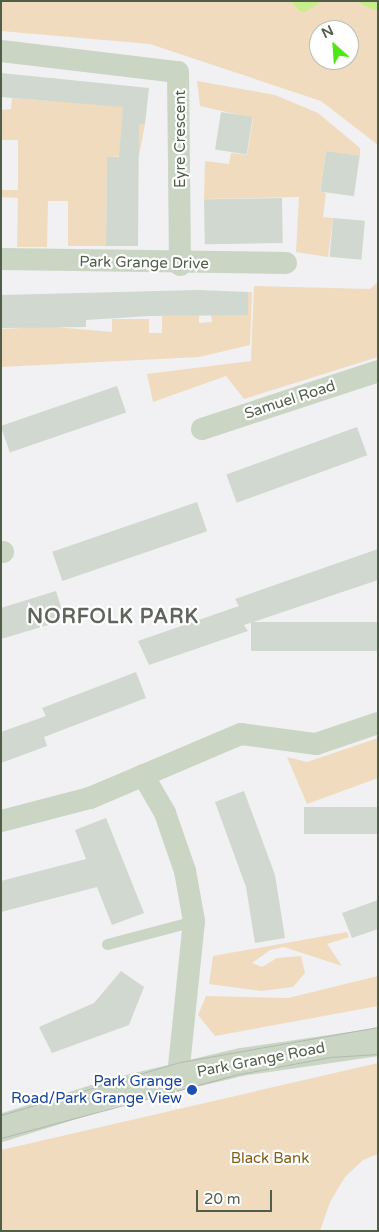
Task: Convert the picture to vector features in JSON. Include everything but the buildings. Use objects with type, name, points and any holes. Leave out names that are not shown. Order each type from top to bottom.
[{"type":"street","name":"Eyre Crescent","points":[[1,50],[178,72],[180,265]]},
{"type":"street","name":"Park Grange Drive","points":[[1,260],[180,265],[286,263]]},
{"type":"street","name":"Samuel Road","points":[[202,429],[378,371]]},
{"type":"street","points":[[1,821],[90,798],[241,734],[316,744],[378,723]]},
{"type":"street","points":[[143,775],[173,838],[194,921],[178,1076]]},
{"type":"street","name":"Park Grange Road","points":[[1,1128],[178,1076],[334,1045],[378,1042]]},
{"type":"lane","points":[[107,944],[194,921]]},
{"type":"green space","points":[[1,1],[378,1],[378,145],[321,101],[150,44],[1,31]]},
{"type":"green space","points":[[51,78],[125,88],[122,123],[145,124],[139,156],[107,157],[106,246],[68,246],[68,201],[48,201],[47,247],[17,247],[18,198],[1,197],[1,190],[18,190],[18,140],[1,140],[1,110],[11,109],[12,98],[49,101]]},
{"type":"green space","points":[[197,81],[275,95],[318,113],[360,148],[360,156],[326,151],[320,191],[326,193],[323,217],[333,218],[328,257],[296,252],[299,197],[204,199],[205,161],[229,164],[231,153],[247,155],[253,118],[200,106]]},
{"type":"green space","points":[[378,282],[378,357],[244,399],[226,376],[153,402],[147,374],[251,361],[254,286],[370,289]]},
{"type":"green space","points":[[248,292],[252,292],[250,345],[199,357],[1,367],[1,329],[22,328],[22,324],[112,332],[112,319],[149,319],[149,333],[162,333],[162,316],[199,315],[199,323],[212,322],[211,315],[248,315]]},
{"type":"green space","points":[[378,738],[378,778],[307,804],[287,757],[307,762]]},
{"type":"green space","points":[[347,932],[349,937],[327,944],[342,966],[284,947],[270,950],[252,963],[262,967],[277,958],[301,956],[305,973],[293,987],[261,991],[209,984],[213,956]]},
{"type":"green space","points":[[378,976],[378,1006],[215,1036],[198,1015],[206,996],[288,998]]},
{"type":"green space","name":"Black Bank","points":[[378,1063],[378,1154],[363,1160],[345,1177],[330,1202],[320,1231],[1,1231],[1,1150]]},
{"type":"waterway","points":[[296,1],[303,8],[315,1]]},
{"type":"waterway","points":[[364,1],[378,7]]},
{"type":"tram line","points":[[1,1115],[180,1062],[378,1027]]},
{"type":"tram line","points":[[1,1138],[239,1074],[330,1057],[378,1054]]},
{"type":"place","name":"Park Grange Road/Park Grange View","points":[[192,1090]]},
{"type":"district","name":"NORFOLK PARK","points":[[113,617]]}]
